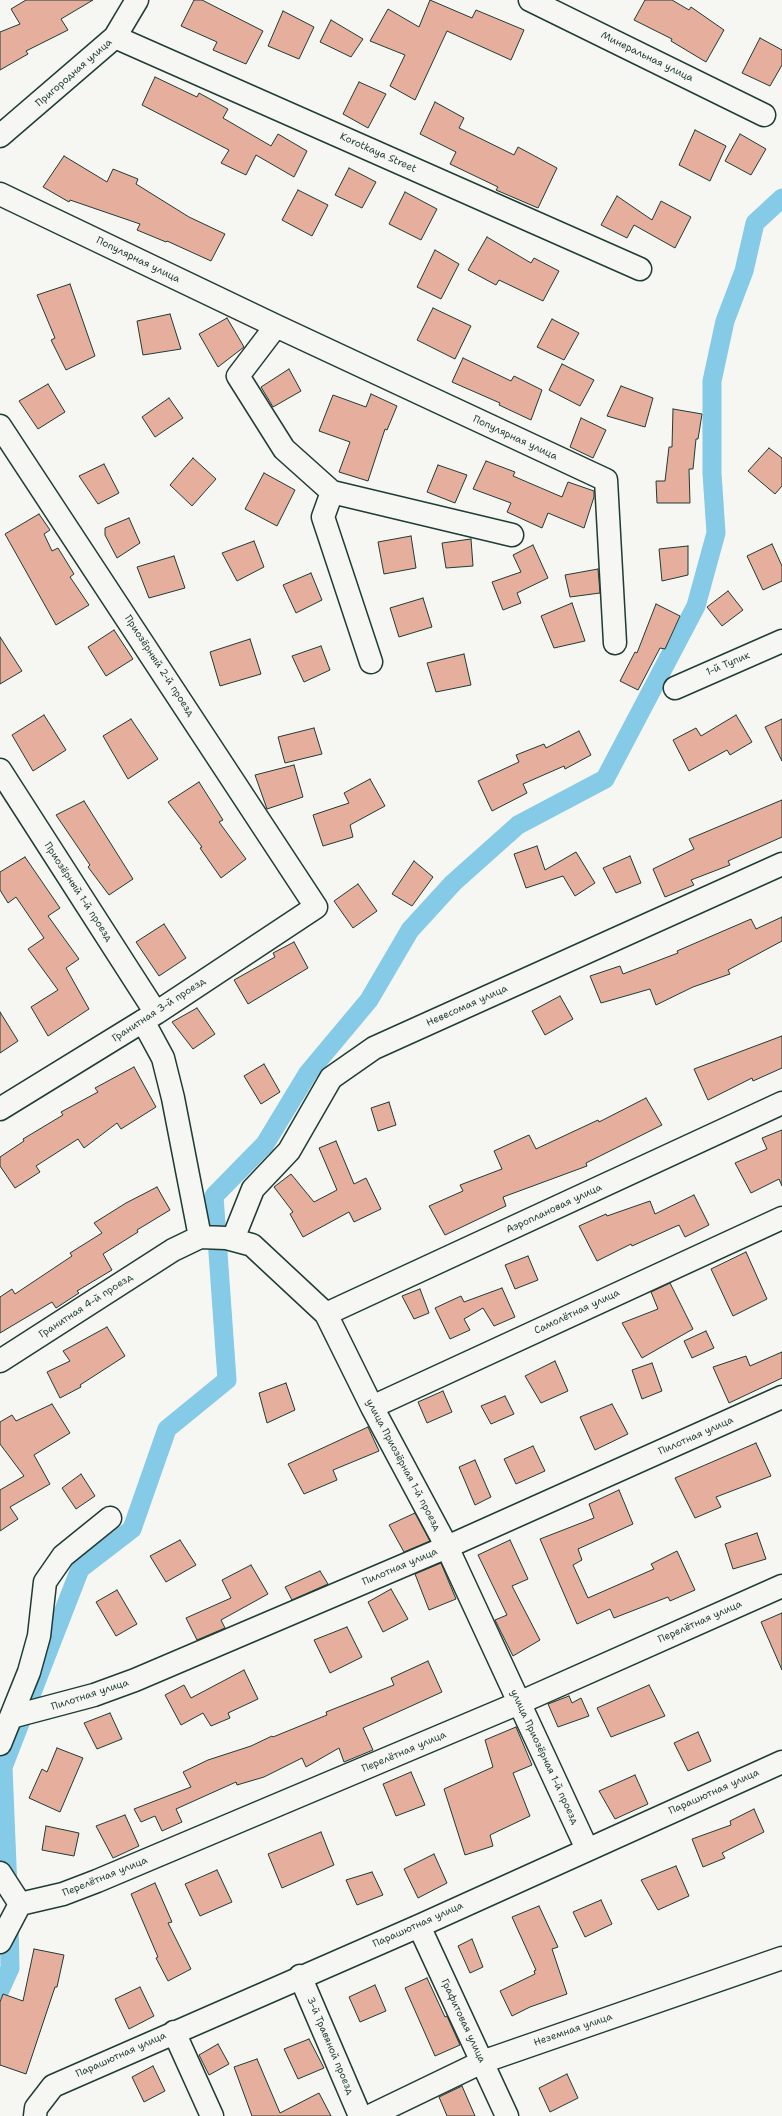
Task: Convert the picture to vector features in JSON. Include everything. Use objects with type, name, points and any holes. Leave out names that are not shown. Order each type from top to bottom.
[{"type":"street","name":"Пригородная улица","points":[[0,136],[116,37],[137,0]]},
{"type":"street","name":"Минеральная улица","points":[[530,0],[764,115]]},
{"type":"street","name":"Korotkaya Street","points":[[116,37],[640,269]]},
{"type":"street","name":"Популярная улица","points":[[0,194],[276,326],[606,480],[615,643]]},
{"type":"street","points":[[276,326],[238,376],[284,449],[332,492],[512,535]]},
{"type":"street","name":"Приозёрный 2-й проезд","points":[[0,426],[316,907]]},
{"type":"street","points":[[332,492],[323,517],[370,662]]},
{"type":"street","name":"1-й Тупик","points":[[674,688],[782,641]]},
{"type":"street","name":"Приозёрный 1-й проезд","points":[[0,770],[149,1017],[163,1058],[172,1091],[201,1238]]},
{"type":"street","name":"Невесомая улица","points":[[229,1238],[252,1189],[289,1152],[331,1078],[374,1048],[782,864]]},
{"type":"street","name":"Гранитная 3-й проезд","points":[[0,1109],[149,1017],[316,907]]},
{"type":"street","name":"Аэроплановая улица","points":[[326,1314],[782,1103]]},
{"type":"street","name":"Самолётная улица","points":[[372,1407],[782,1218]]},
{"type":"street","name":"улица Приозёрная 1-й проезд","points":[[173,1250],[201,1238],[229,1238],[252,1245],[326,1314],[372,1407],[447,1547],[587,1849]]},
{"type":"street","name":"Гранитная 4-й проезд","points":[[0,1361],[173,1250]]},
{"type":"street","name":"Пилотная улица","points":[[12,1717],[94,1696],[135,1680],[447,1547],[782,1397]]},
{"type":"street","points":[[0,1744],[29,1672],[39,1636],[45,1582],[63,1556],[110,1518]]},
{"type":"street","name":"Перелётная улица","points":[[19,1904],[63,1894],[97,1881],[519,1704],[782,1586]]},
{"type":"street","name":"Парашютная улица","points":[[35,2116],[36,2108],[53,2086],[300,1976],[419,1926],[782,1762]]},
{"type":"street","points":[[0,1873],[19,1904],[0,1942]]},
{"type":"street","name":"Графитовая улица","points":[[419,1926],[506,2116]]},
{"type":"street","name":"Неземная улица","points":[[370,2116],[482,2062],[782,1958]]},
{"type":"street","name":"3-й Травяной проезд","points":[[300,1976],[360,2116]]},
{"type":"street","points":[[174,2032],[212,2116]]},
{"type":"building","points":[[26,0],[93,0],[61,19],[68,30],[26,51],[28,54],[0,70],[0,32],[20,24],[11,9]]},
{"type":"building","points":[[194,0],[202,0],[263,31],[246,64],[213,50],[217,42],[181,26]]},
{"type":"building","points":[[430,0],[472,18],[476,10],[524,30],[511,60],[447,31],[415,100],[390,86],[405,55],[370,41],[388,9],[419,27]]},
{"type":"building","points":[[645,0],[672,0],[689,10],[691,7],[724,30],[706,62],[671,41],[672,39],[634,20]]},
{"type":"building","points":[[283,11],[314,27],[299,59],[268,46]]},
{"type":"building","points":[[331,20],[363,39],[351,57],[320,42]]},
{"type":"building","points":[[760,38],[782,50],[782,65],[770,86],[742,73]]},
{"type":"building","points":[[155,77],[197,97],[199,93],[228,109],[223,118],[271,146],[278,134],[307,151],[294,177],[256,155],[246,175],[221,163],[229,150],[142,105]]},
{"type":"building","points":[[359,82],[386,94],[368,128],[343,114]]},
{"type":"building","points":[[435,102],[464,118],[459,128],[514,155],[518,147],[557,168],[538,208],[496,190],[498,187],[450,164],[456,152],[420,134]]},
{"type":"building","points":[[695,130],[726,146],[710,181],[679,165]]},
{"type":"building","points":[[740,134],[766,149],[751,175],[725,161]]},
{"type":"building","points":[[64,156],[107,182],[113,169],[138,179],[136,184],[189,217],[225,234],[211,261],[167,241],[166,242],[137,230],[140,224],[70,200],[69,202],[43,187]]},
{"type":"building","points":[[349,168],[376,182],[362,208],[335,195]]},
{"type":"building","points":[[298,190],[328,205],[312,236],[282,220]]},
{"type":"building","points":[[405,192],[437,209],[421,240],[389,224]]},
{"type":"building","points":[[617,196],[652,220],[661,201],[691,217],[675,248],[634,225],[627,238],[601,225]]},
{"type":"building","points":[[487,237],[531,263],[534,258],[559,271],[543,301],[499,280],[496,285],[468,270]]},
{"type":"building","points":[[435,250],[459,264],[441,299],[417,287]]},
{"type":"building","points":[[70,284],[95,356],[66,370],[51,340],[55,338],[37,295]]},
{"type":"building","points":[[433,308],[471,326],[455,359],[417,340]]},
{"type":"building","points":[[170,314],[181,349],[143,355],[137,321]]},
{"type":"building","points":[[227,318],[244,347],[218,367],[199,334]]},
{"type":"building","points":[[552,319],[579,333],[564,360],[537,347]]},
{"type":"building","points":[[463,358],[511,381],[514,376],[542,390],[531,420],[499,405],[500,403],[452,382]]},
{"type":"building","points":[[562,364],[594,380],[580,406],[549,390]]},
{"type":"building","points":[[289,369],[301,391],[273,407],[261,387]]},
{"type":"building","points":[[48,384],[65,412],[38,429],[19,401]]},
{"type":"building","points":[[621,386],[653,398],[645,427],[607,416]]},
{"type":"building","points":[[371,394],[397,406],[387,430],[385,429],[368,481],[339,472],[350,442],[319,431],[333,395],[366,407]]},
{"type":"building","points":[[169,398],[183,418],[155,437],[142,417]]},
{"type":"building","points":[[673,409],[702,414],[698,439],[696,439],[693,469],[689,469],[690,503],[657,503],[656,481],[665,481],[669,447],[672,447]]},
{"type":"building","points":[[581,418],[606,430],[593,458],[570,447]]},
{"type":"building","points":[[769,448],[782,458],[782,486],[775,494],[748,471]]},
{"type":"building","points":[[193,458],[216,479],[192,506],[170,485]]},
{"type":"building","points":[[486,461],[515,472],[513,476],[562,497],[568,482],[594,491],[594,497],[584,528],[548,513],[542,528],[507,512],[511,503],[473,489]]},
{"type":"building","points":[[104,464],[119,493],[98,504],[79,476]]},
{"type":"building","points":[[438,465],[467,475],[455,503],[427,492]]},
{"type":"building","points":[[264,473],[295,490],[277,526],[245,509]]},
{"type":"building","points":[[39,514],[50,530],[44,534],[52,551],[58,548],[74,574],[70,577],[89,605],[56,625],[5,534]]},
{"type":"building","points":[[129,518],[140,543],[117,558],[105,535],[105,528]]},
{"type":"building","points":[[411,536],[416,568],[384,574],[378,542]]},
{"type":"building","points":[[471,539],[473,566],[446,568],[442,543]]},
{"type":"building","points":[[254,541],[264,567],[237,581],[222,553]]},
{"type":"building","points":[[772,544],[782,566],[782,581],[763,590],[747,556]]},
{"type":"building","points":[[533,545],[548,578],[517,593],[521,603],[503,610],[492,582],[521,572],[513,555]]},
{"type":"building","points":[[688,546],[688,575],[662,581],[659,549]]},
{"type":"building","points":[[174,556],[185,588],[149,598],[137,567]]},
{"type":"building","points":[[598,569],[600,593],[570,597],[565,575]]},
{"type":"building","points":[[311,573],[322,600],[296,613],[283,585]]},
{"type":"building","points":[[728,591],[743,610],[722,626],[707,607]]},
{"type":"building","points":[[423,598],[432,627],[399,637],[390,608]]},
{"type":"building","points":[[572,603],[585,641],[554,648],[541,616]]},
{"type":"building","points":[[656,604],[680,616],[665,649],[660,648],[638,690],[620,681],[635,652],[637,653]]},
{"type":"building","points":[[114,630],[133,659],[106,676],[88,647]]},
{"type":"building","points":[[0,637],[22,671],[0,684]]},
{"type":"building","points":[[250,639],[261,674],[220,686],[210,652]]},
{"type":"building","points":[[321,646],[330,670],[304,682],[292,656]]},
{"type":"building","points":[[464,654],[471,685],[436,692],[427,663]]},
{"type":"building","points":[[44,715],[66,750],[33,771],[12,735]]},
{"type":"building","points":[[736,715],[752,742],[730,755],[727,750],[689,771],[673,740],[696,728],[701,736]]},
{"type":"building","points":[[131,719],[158,759],[128,779],[103,736]]},
{"type":"building","points":[[782,719],[782,761],[765,727]]},
{"type":"building","points":[[314,728],[322,754],[285,763],[278,737]]},
{"type":"building","points":[[579,731],[591,755],[565,769],[564,766],[523,784],[527,793],[492,811],[478,781],[519,762],[516,755],[544,744],[546,748]]},
{"type":"building","points":[[294,765],[303,797],[267,809],[255,775]]},
{"type":"building","points":[[370,779],[385,806],[350,825],[353,837],[323,846],[313,815],[349,803],[344,793]]},
{"type":"building","points":[[199,782],[223,820],[219,822],[246,859],[221,878],[200,848],[202,847],[168,802]]},
{"type":"building","points":[[782,800],[782,837],[728,861],[730,865],[691,880],[694,885],[665,897],[653,869],[694,849],[689,839]]},
{"type":"building","points":[[84,801],[133,879],[109,895],[88,867],[90,865],[56,815]]},
{"type":"building","points":[[537,846],[545,870],[576,852],[595,883],[575,896],[563,876],[526,888],[514,854]]},
{"type":"building","points":[[630,856],[641,883],[616,893],[603,868]]},
{"type":"building","points":[[25,857],[60,908],[48,916],[79,959],[66,968],[89,1009],[48,1036],[31,1007],[58,990],[28,949],[44,938],[16,897],[8,903],[0,890],[0,872]]},
{"type":"building","points":[[414,861],[433,877],[412,906],[392,894]]},
{"type":"building","points":[[358,884],[377,911],[353,928],[334,901]]},
{"type":"building","points":[[782,917],[782,941],[728,970],[730,974],[693,987],[656,1005],[650,989],[601,1003],[590,976],[620,966],[623,974],[678,953],[677,951],[751,919],[756,929]]},
{"type":"building","points":[[164,924],[186,958],[159,976],[136,942]]},
{"type":"building","points":[[294,942],[308,968],[248,1004],[234,980],[275,957],[273,953]]},
{"type":"building","points":[[560,996],[573,1019],[545,1035],[532,1011]]},
{"type":"building","points":[[197,1008],[215,1034],[193,1049],[172,1022]]},
{"type":"building","points":[[0,1012],[18,1041],[0,1053]]},
{"type":"building","points":[[782,1036],[782,1068],[753,1081],[752,1078],[708,1100],[694,1069]]},
{"type":"building","points":[[264,1064],[280,1092],[261,1104],[244,1076]]},
{"type":"building","points":[[134,1067],[156,1107],[121,1129],[117,1123],[84,1148],[78,1139],[36,1166],[40,1172],[15,1188],[0,1166],[0,1157],[24,1141],[23,1139],[63,1115],[61,1112],[98,1092],[95,1088]]},
{"type":"building","points":[[646,1098],[662,1125],[586,1163],[587,1166],[503,1197],[506,1206],[445,1235],[429,1206],[463,1191],[460,1185],[502,1169],[494,1151],[529,1135],[536,1149],[598,1120],[599,1122]]},
{"type":"building","points":[[389,1102],[396,1125],[378,1131],[371,1108]]},
{"type":"building","points":[[782,1130],[782,1186],[779,1179],[751,1193],[735,1163],[767,1149],[762,1138]]},
{"type":"building","points":[[336,1141],[354,1184],[366,1178],[381,1209],[354,1222],[349,1212],[303,1237],[290,1214],[293,1212],[274,1187],[291,1174],[314,1202],[337,1190],[319,1148]]},
{"type":"building","points":[[157,1187],[170,1210],[137,1230],[138,1232],[103,1254],[112,1270],[77,1291],[79,1293],[56,1308],[52,1302],[0,1333],[0,1297],[12,1289],[15,1294],[72,1256],[70,1253],[102,1233],[94,1223],[126,1203]]},
{"type":"building","points":[[694,1195],[709,1225],[685,1237],[679,1225],[632,1246],[631,1244],[597,1261],[579,1226],[606,1214],[607,1216],[650,1201],[655,1214]]},
{"type":"building","points":[[746,1252],[767,1299],[733,1316],[711,1269]]},
{"type":"building","points":[[528,1256],[538,1280],[515,1289],[505,1265]]},
{"type":"building","points":[[670,1283],[693,1329],[642,1358],[622,1323],[658,1309],[651,1292]]},
{"type":"building","points":[[502,1288],[515,1317],[494,1326],[483,1308],[464,1319],[470,1330],[450,1339],[435,1308],[461,1296],[464,1302]]},
{"type":"building","points":[[420,1289],[429,1313],[414,1319],[402,1296]]},
{"type":"building","points":[[107,1327],[125,1356],[80,1385],[81,1387],[60,1398],[47,1372],[70,1361],[63,1351]]},
{"type":"building","points":[[706,1331],[714,1348],[692,1358],[684,1341]]},
{"type":"building","points":[[782,1352],[782,1378],[729,1403],[713,1367],[746,1356],[750,1366]]},
{"type":"building","points":[[555,1361],[568,1391],[541,1403],[525,1376]]},
{"type":"building","points":[[652,1363],[662,1391],[642,1399],[632,1370]]},
{"type":"building","points":[[286,1383],[295,1410],[267,1423],[259,1393]]},
{"type":"building","points":[[443,1391],[452,1412],[427,1423],[418,1402]]},
{"type":"building","points":[[505,1396],[514,1414],[491,1424],[481,1406]]},
{"type":"building","points":[[52,1404],[70,1433],[34,1455],[50,1484],[10,1507],[18,1519],[0,1531],[0,1490],[24,1476],[0,1444],[0,1422],[12,1415],[16,1421]]},
{"type":"building","points":[[612,1404],[628,1434],[595,1450],[580,1417]]},
{"type":"building","points":[[368,1427],[379,1451],[333,1470],[337,1480],[304,1494],[288,1464]]},
{"type":"building","points":[[756,1443],[771,1476],[716,1497],[721,1507],[695,1518],[675,1478]]},
{"type":"building","points":[[533,1446],[545,1471],[516,1484],[504,1459]]},
{"type":"building","points":[[475,1460],[491,1497],[475,1505],[459,1467]]},
{"type":"building","points":[[81,1474],[95,1496],[76,1509],[62,1488]]},
{"type":"building","points":[[619,1490],[633,1524],[578,1549],[582,1560],[573,1565],[588,1598],[654,1569],[651,1564],[677,1551],[695,1590],[670,1601],[668,1597],[614,1618],[610,1609],[577,1624],[540,1539],[594,1518],[589,1504]]},
{"type":"building","points":[[415,1513],[430,1541],[404,1552],[389,1525]]},
{"type":"building","points":[[757,1533],[766,1559],[733,1569],[725,1544]]},
{"type":"building","points":[[180,1540],[196,1565],[166,1582],[150,1556]]},
{"type":"building","points":[[510,1540],[528,1579],[512,1586],[540,1640],[513,1656],[495,1620],[507,1615],[478,1555]]},
{"type":"building","points":[[441,1563],[456,1599],[429,1610],[415,1574]]},
{"type":"building","points":[[251,1565],[268,1594],[221,1620],[225,1628],[197,1640],[186,1618],[231,1598],[222,1580]]},
{"type":"building","points":[[320,1571],[328,1584],[292,1600],[285,1587]]},
{"type":"building","points":[[391,1589],[408,1619],[383,1632],[368,1602]]},
{"type":"building","points":[[117,1590],[137,1624],[116,1636],[96,1602]]},
{"type":"building","points":[[782,1613],[782,1670],[761,1622]]},
{"type":"building","points":[[347,1627],[362,1657],[330,1673],[314,1640]]},
{"type":"building","points":[[428,1661],[442,1692],[363,1728],[373,1750],[344,1762],[339,1748],[306,1767],[302,1758],[264,1777],[237,1785],[236,1782],[176,1809],[182,1822],[162,1831],[155,1816],[141,1822],[134,1809],[191,1787],[183,1772],[208,1760],[251,1746],[272,1736],[273,1737],[327,1715],[326,1712],[394,1685],[391,1678]]},
{"type":"building","points":[[244,1670],[258,1699],[228,1713],[230,1718],[211,1726],[203,1713],[181,1725],[165,1695],[184,1685],[191,1698]]},
{"type":"building","points":[[649,1685],[665,1716],[611,1737],[597,1708]]},
{"type":"building","points":[[569,1696],[572,1703],[581,1698],[589,1716],[558,1727],[548,1704]]},
{"type":"building","points":[[110,1713],[122,1739],[97,1749],[84,1723]]},
{"type":"building","points":[[516,1727],[532,1765],[513,1773],[530,1816],[490,1835],[493,1846],[465,1855],[444,1789],[493,1767],[485,1740]]},
{"type":"building","points":[[698,1732],[711,1761],[688,1771],[674,1743]]},
{"type":"building","points":[[57,1748],[83,1758],[60,1812],[29,1798],[42,1769],[47,1772]]},
{"type":"building","points":[[411,1772],[425,1805],[396,1816],[383,1784]]},
{"type":"building","points":[[635,1775],[648,1804],[615,1819],[599,1791]]},
{"type":"building","points":[[754,1809],[764,1832],[722,1853],[725,1858],[703,1867],[692,1839],[731,1825],[730,1821]]},
{"type":"building","points":[[125,1815],[139,1846],[113,1858],[96,1826]]},
{"type":"building","points":[[46,1826],[79,1833],[74,1856],[42,1850]]},
{"type":"building","points":[[321,1832],[334,1865],[282,1888],[268,1854]]},
{"type":"building","points":[[434,1854],[447,1883],[418,1898],[404,1869]]},
{"type":"building","points":[[676,1866],[689,1896],[658,1910],[641,1880]]},
{"type":"building","points":[[217,1870],[232,1902],[200,1916],[185,1884]]},
{"type":"building","points":[[372,1872],[383,1895],[357,1905],[346,1880]]},
{"type":"building","points":[[155,1883],[172,1922],[168,1923],[191,1969],[168,1981],[156,1958],[158,1957],[131,1894]]},
{"type":"building","points":[[601,1900],[612,1924],[585,1937],[573,1912]]},
{"type":"building","points":[[539,1906],[558,1947],[552,1949],[567,1994],[530,2007],[512,2016],[500,1991],[535,1974],[534,1971],[536,1970],[512,1917]]},
{"type":"building","points":[[472,1939],[483,1967],[470,1973],[458,1946]]},
{"type":"building","points":[[34,1949],[64,1955],[57,1987],[55,1987],[26,2074],[0,2065],[0,2002],[3,1994],[23,2001]]},
{"type":"building","points":[[427,1978],[460,2045],[435,2056],[405,1988]]},
{"type":"building","points":[[375,1985],[386,2011],[360,2022],[349,1997]]},
{"type":"building","points":[[140,1987],[154,2016],[129,2029],[115,1999]]},
{"type":"building","points":[[309,2039],[324,2068],[298,2079],[284,2049]]},
{"type":"building","points":[[218,2044],[229,2064],[209,2075],[199,2055]]},
{"type":"building","points":[[257,2059],[280,2113],[319,2093],[331,2116],[252,2116],[234,2067]]},
{"type":"building","points":[[153,2066],[165,2091],[144,2102],[132,2077]]},
{"type":"building","points":[[567,2074],[578,2098],[550,2112],[539,2088]]},
{"type":"building","points":[[462,2086],[475,2116],[447,2116],[439,2097]]},
{"type":"waterway","points":[[8,1890],[3,1767],[80,1569],[132,1529],[167,1429],[227,1380],[214,1196],[265,1144],[308,1073],[369,1000],[410,930],[453,883],[518,825],[605,779],[696,606],[716,533],[712,473],[712,381],[725,321],[744,271],[755,223],[782,198]]},
{"type":"waterway","points":[[0,1990],[10,1968],[9,1922]]}]
